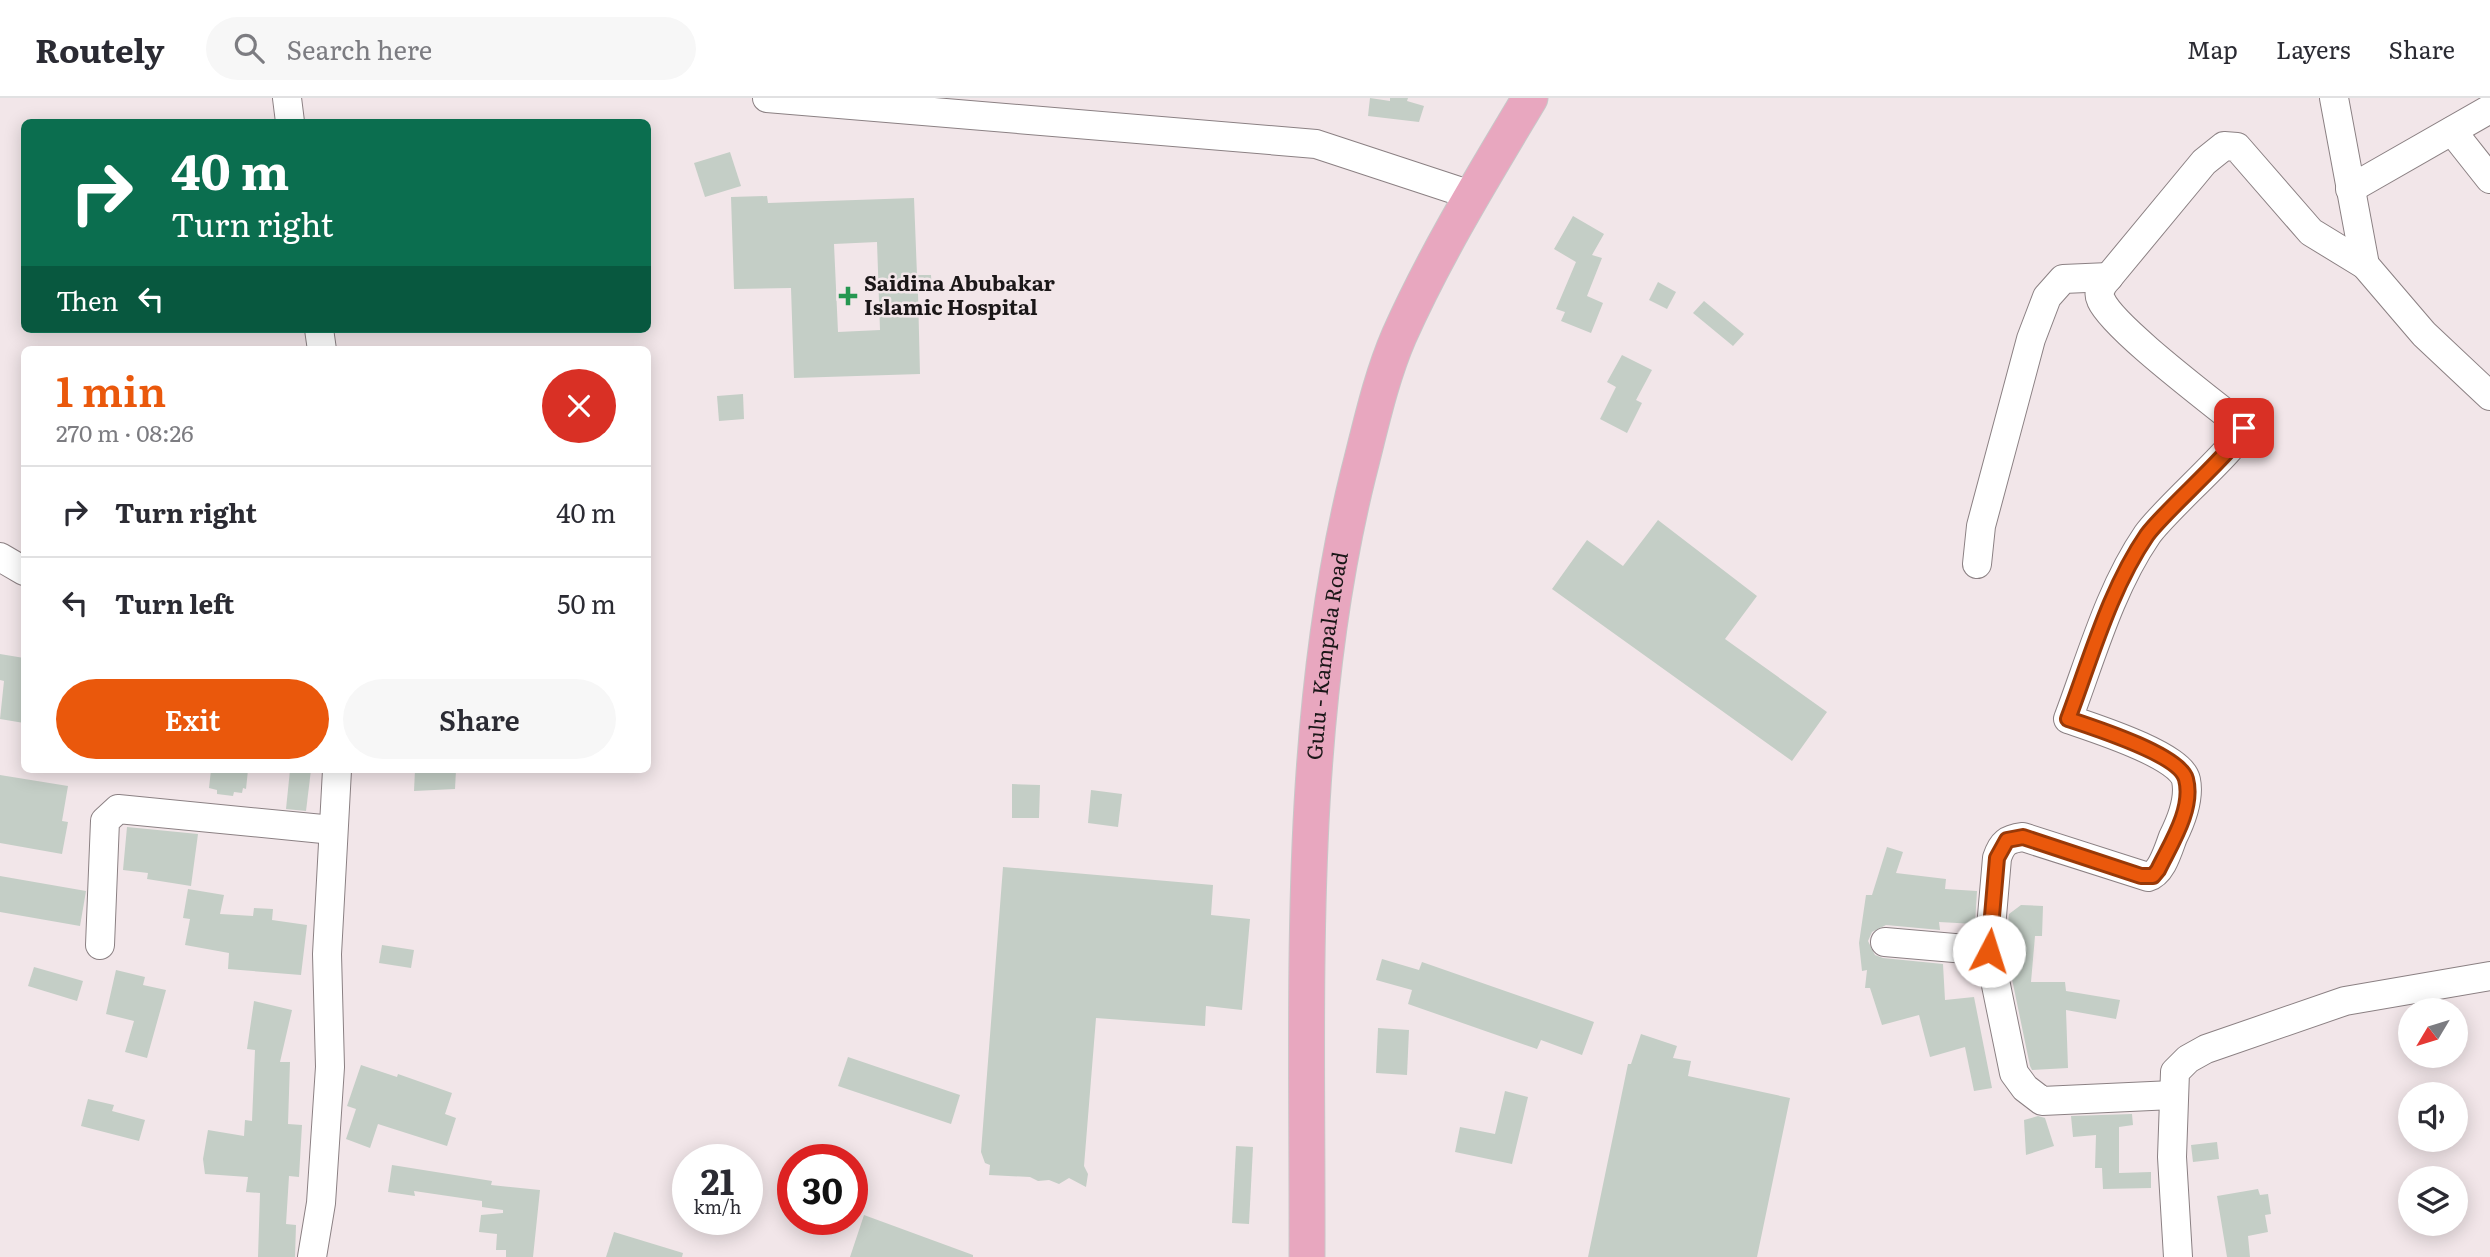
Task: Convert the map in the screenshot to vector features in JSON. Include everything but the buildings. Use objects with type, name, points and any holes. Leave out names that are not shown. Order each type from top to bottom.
[{"type":"main road","name":"Gulu - Kampala Road","points":[[1307,1257],[1309,898],[1315,760],[1326,649],[1348,519],[1379,394],[1399,337],[1471,195],[1530,98]]},
{"type":"street","points":[[287,98],[290,119]]},
{"type":"street","points":[[767,98],[901,103],[1315,144],[1471,195]]},
{"type":"street","points":[[2334,98],[2365,265]]},
{"type":"street","points":[[2350,189],[2490,109]]},
{"type":"street","points":[[2452,131],[2490,179]]},
{"type":"street","points":[[2173,1095],[2042,1101],[2025,1088],[2014,1073],[1989,951],[1997,858],[2007,840],[2023,837],[2141,876],[2153,876],[2179,826],[2186,799],[2186,778],[2175,766],[2113,735],[2068,719],[2109,613],[2140,545],[2160,518],[2244,428],[2120,326],[2100,296],[2109,277],[2204,162],[2218,149],[2237,147],[2311,232],[2365,265],[2424,334],[2490,396]]},
{"type":"street","points":[[1977,564],[1981,526],[2010,408],[2047,297],[2063,279],[2109,277]]},
{"type":"street","points":[[0,557],[21,569]]},
{"type":"street","points":[[312,1257],[321,1203],[330,1067],[327,954],[337,773]]},
{"type":"street","points":[[100,945],[105,821],[118,809],[333,830]]},
{"type":"street","points":[[1885,942],[1989,951]]},
{"type":"street","points":[[2178,1257],[2174,1200],[2173,1095],[2175,1072],[2188,1059],[2206,1049],[2345,1001],[2490,976]]},
{"type":"place","name":"Saidina Abubakar Islamic Hospital","points":[[848,296]]},
{"type":"route","points":[[1989,951],[1997,858],[2001,845],[2007,840],[2023,837],[2141,876],[2153,876],[2158,870],[2179,826],[2186,799],[2186,778],[2175,766],[2144,749],[2068,719],[2109,613],[2140,545],[2160,518],[2243,433],[2244,428]]}]
